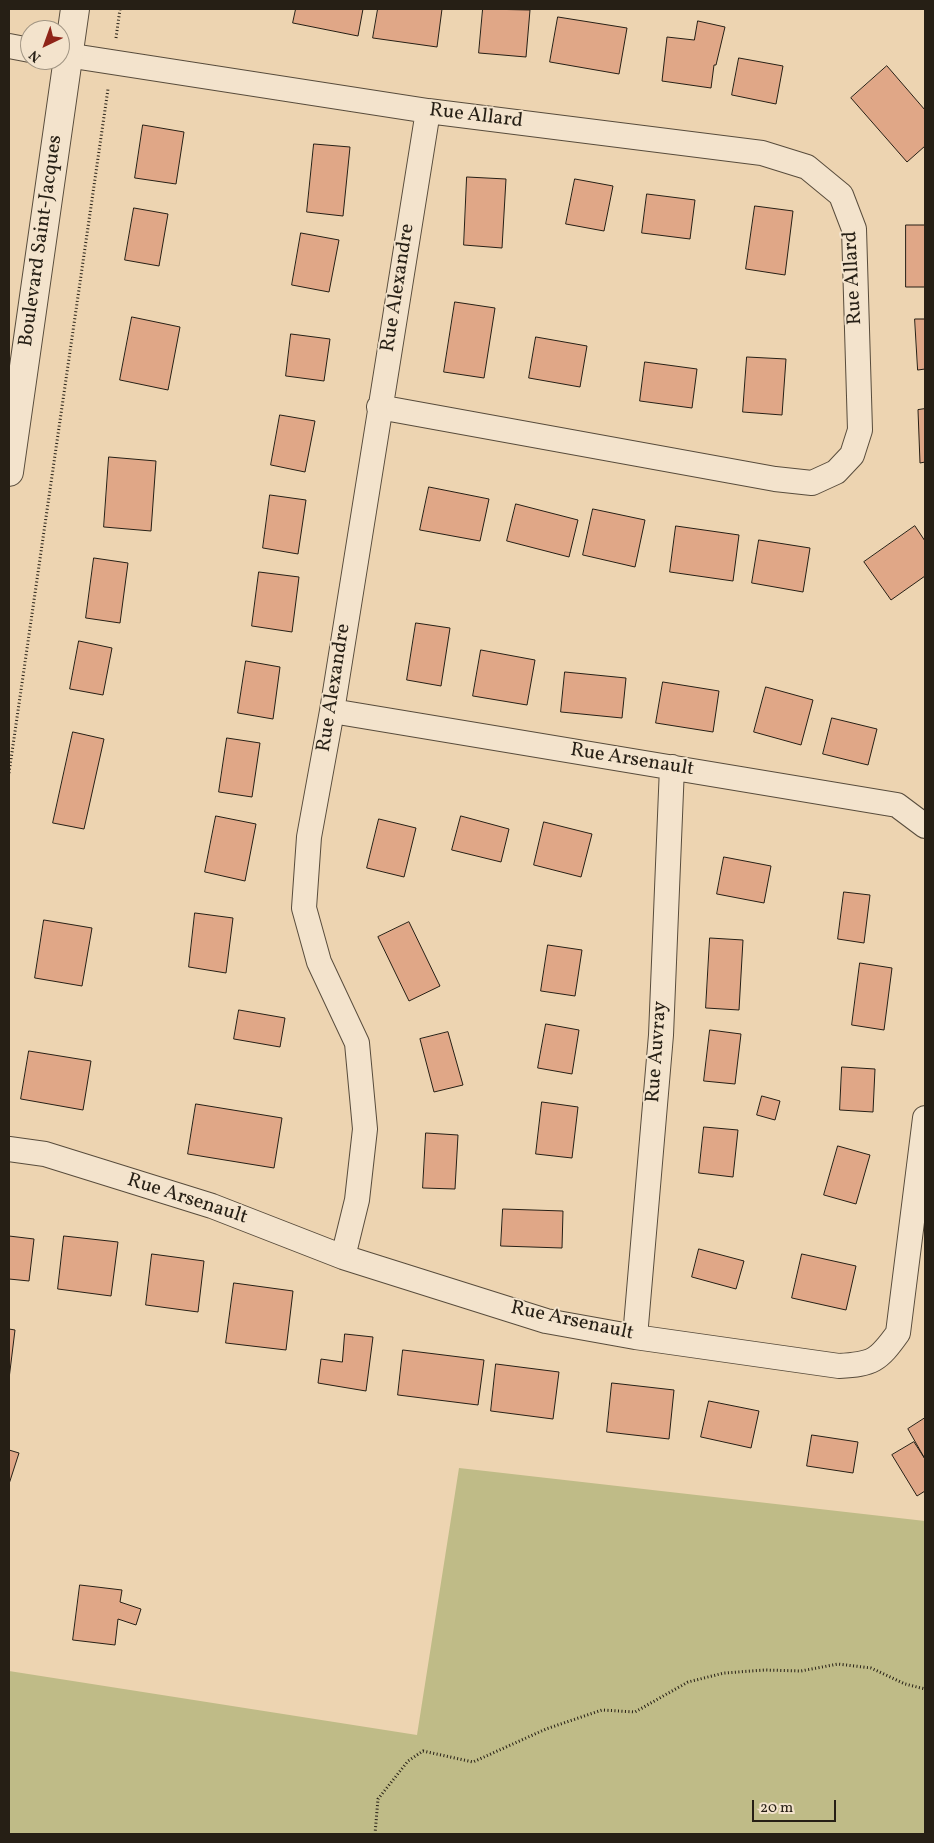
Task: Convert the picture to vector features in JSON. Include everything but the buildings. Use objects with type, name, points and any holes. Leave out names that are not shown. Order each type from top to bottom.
[{"type":"street","name":"Boulevard Saint-Jacques","points":[[70,30],[75,9]]},
{"type":"street","name":"Rue Allard","points":[[70,56],[428,111],[762,152],[807,167],[841,195],[854,229],[860,430],[852,455],[836,472],[812,483],[775,479],[379,407]]},
{"type":"street","name":"Boulevard Saint-Jacques","points":[[9,472],[62,70]]},
{"type":"street","name":"Rue Alexandre","points":[[343,1257],[357,1200],[365,1128],[357,1043],[319,962],[304,908],[309,837],[332,711],[379,407],[428,111]]},
{"type":"street","name":"Rue Arsenault","points":[[332,711],[897,805],[925,826]]},
{"type":"street","name":"Rue Auvray","points":[[635,1337],[661,1036],[672,767]]},
{"type":"street","name":"Rue Arsenault","points":[[9,1149],[44,1154],[212,1206],[343,1257],[546,1321],[635,1337],[839,1366],[866,1364],[884,1352],[898,1333],[925,1118]]},
{"type":"path","points":[[9,773],[120,9]]},
{"type":"path","points":[[375,1834],[378,1799],[408,1761],[423,1751],[473,1762],[546,1729],[602,1710],[635,1712],[688,1682],[724,1673],[765,1670],[801,1671],[838,1664],[871,1668],[904,1684],[925,1689]]},
{"type":"shaded area","points":[[459,1468],[925,1521],[925,1834],[9,1834],[9,1671],[417,1735]]}]
